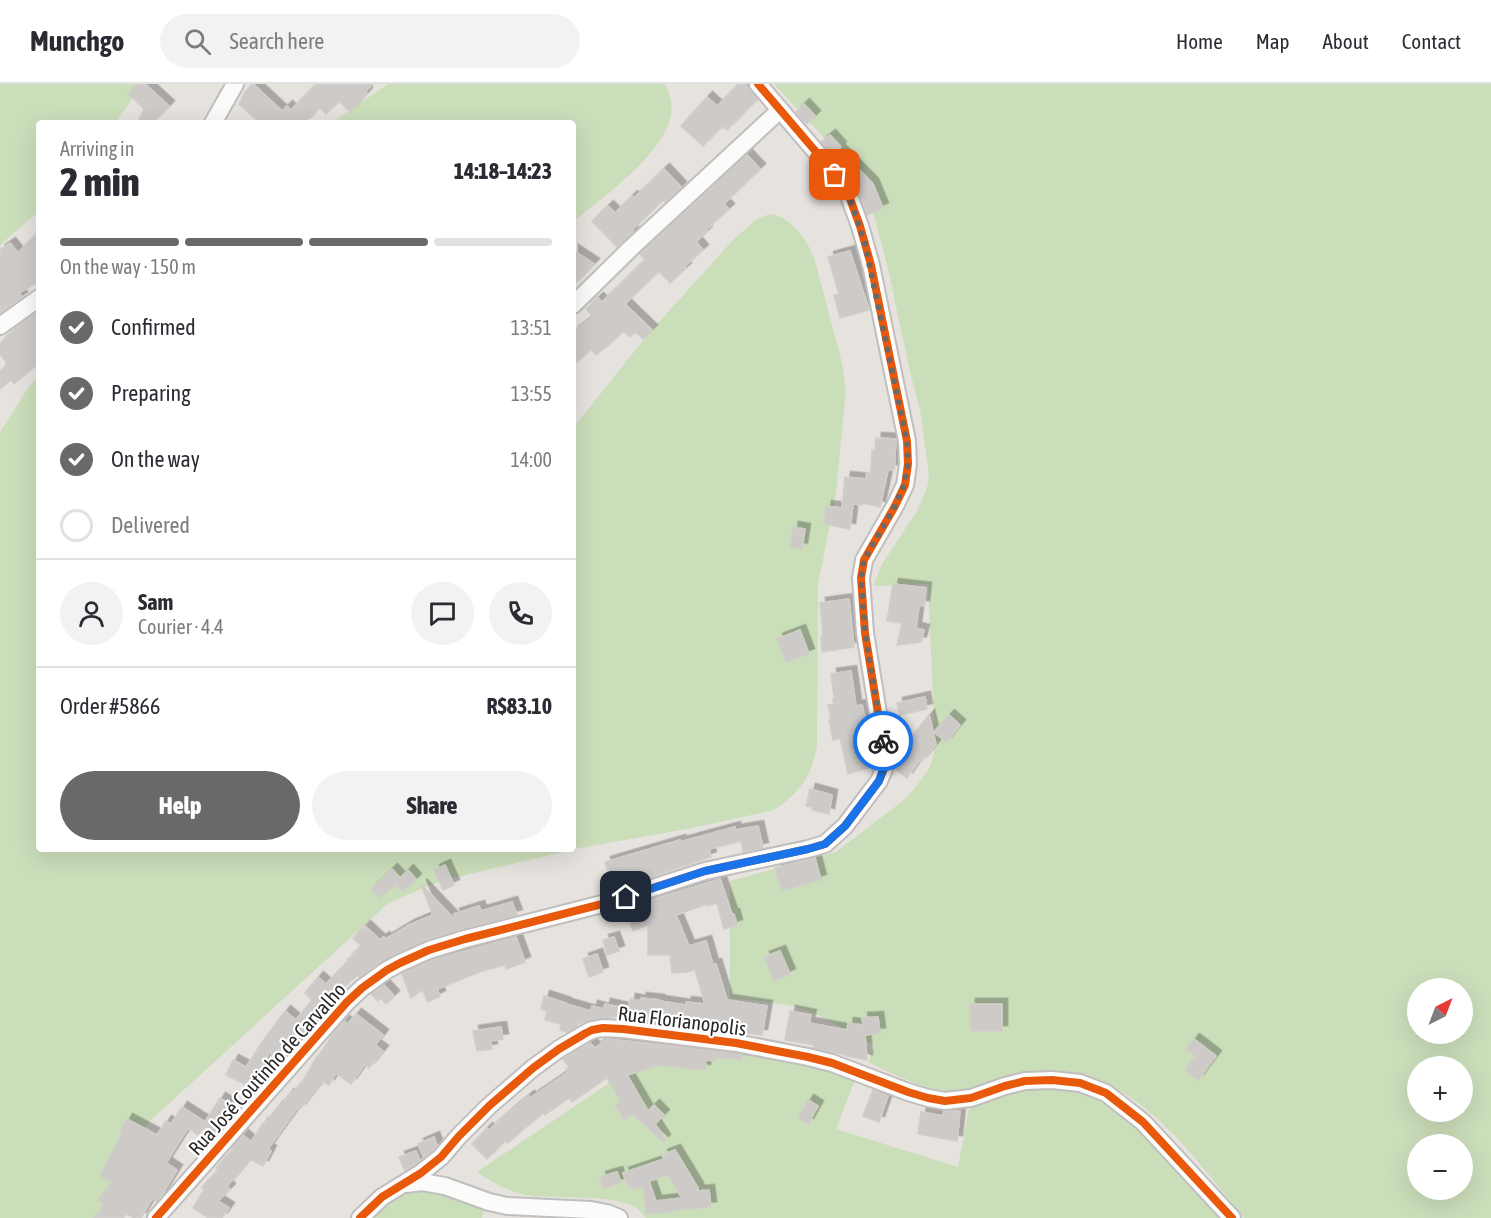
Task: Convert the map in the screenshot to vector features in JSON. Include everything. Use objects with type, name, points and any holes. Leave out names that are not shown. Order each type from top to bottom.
[{"type":"street","points":[[215,120],[235,84]]},
{"type":"street","name":"Rua José Coutinho de Carvalho","points":[[156,1218],[347,1002],[387,970],[415,956],[465,939],[606,903],[696,874],[825,844],[845,826],[879,781],[884,769],[884,750],[865,633],[861,578],[864,560],[895,506],[904,485],[908,464],[907,441],[871,265],[849,196],[835,175],[758,84]]},
{"type":"street","points":[[576,302],[780,110]]},
{"type":"street","points":[[0,326],[36,300]]},
{"type":"street","name":"Rua Florianopolis","points":[[360,1218],[382,1197],[421,1173],[441,1156],[489,1106],[533,1068],[592,1030],[623,1029],[756,1047],[823,1060],[928,1098],[953,1101],[971,1098],[1025,1081],[1073,1082],[1098,1089],[1124,1106],[1153,1131],[1232,1218]]},
{"type":"street","points":[[402,1185],[414,1182],[434,1183],[498,1205],[591,1210],[619,1218]]},
{"type":"green space","points":[[0,84],[143,84],[117,120],[36,120],[36,214],[0,245]]},
{"type":"green space","points":[[388,84],[665,84],[671,99],[672,111],[666,130],[645,159],[631,174],[576,220],[576,120],[335,120]]},
{"type":"green space","points":[[774,84],[1491,84],[1491,1218],[1244,1218],[1203,1167],[1156,1118],[1130,1097],[1102,1082],[1071,1072],[1038,1071],[1022,1074],[973,1091],[946,1092],[920,1085],[869,1063],[873,1045],[818,1015],[782,1004],[730,998],[730,881],[836,852],[904,800],[928,770],[934,752],[928,584],[873,586],[882,564],[917,511],[927,488],[929,474],[920,410],[872,208],[841,159]]},
{"type":"green space","points":[[770,214],[785,219],[807,243],[814,257],[842,363],[846,390],[836,493],[818,585],[817,746],[815,757],[808,775],[797,791],[774,810],[692,828],[576,849],[576,424],[649,333],[734,239],[757,219]]},
{"type":"green space","points":[[36,379],[36,852],[563,852],[441,881],[386,905],[152,1119],[121,1157],[98,1218],[0,1218],[0,432]]},
{"type":"green space","points":[[749,1054],[815,1067],[855,1080],[836,1129],[958,1167],[969,1109],[1027,1089],[1057,1088],[1077,1092],[1096,1099],[1129,1121],[1159,1150],[1219,1218],[646,1218],[636,1208],[614,1201],[516,1193],[477,1172],[636,1065],[659,1057]]},
{"type":"green space","points":[[415,1189],[435,1191],[484,1208],[482,1218],[370,1218],[396,1195]]},
{"type":"building","points":[[137,84],[145,84],[169,106],[156,120],[138,120],[144,109],[128,94]]},
{"type":"building","points":[[253,84],[282,111],[287,106],[291,110],[316,84],[372,84],[350,112],[339,101],[326,114],[319,107],[308,120],[257,120],[239,104],[245,92]]},
{"type":"building","points":[[739,84],[745,84],[757,99],[727,130],[722,126],[703,146],[681,126],[707,97],[717,106]]},
{"type":"building","points":[[804,104],[815,116],[807,124],[796,112]]},
{"type":"building","points":[[830,135],[841,147],[839,149],[873,184],[883,208],[867,215],[851,178],[821,142]]},
{"type":"building","points":[[747,155],[760,169],[724,204],[729,209],[696,242],[703,250],[685,266],[686,268],[670,283],[659,271],[625,304],[652,330],[643,339],[635,332],[630,337],[623,331],[596,355],[591,349],[576,363],[576,330],[593,317],[586,309],[598,298],[602,302],[645,260],[640,254]]},
{"type":"building","points":[[664,169],[681,187],[665,202],[663,200],[617,247],[592,221],[608,206],[615,213]]},
{"type":"building","points":[[36,234],[36,283],[19,293],[22,297],[0,313],[0,250],[10,243],[18,253]]},
{"type":"building","points":[[850,251],[869,310],[840,318],[834,295],[839,294],[828,257]]},
{"type":"building","points":[[576,252],[594,264],[576,283]]},
{"type":"building","points":[[36,313],[36,366],[14,384],[11,380],[0,389],[0,371],[8,364],[0,354],[0,343]]},
{"type":"building","points":[[876,438],[896,439],[894,470],[888,470],[880,507],[863,503],[862,505],[853,504],[850,529],[824,524],[826,506],[842,508],[845,477],[866,479],[867,473],[871,473],[872,450],[875,451]]},
{"type":"building","points":[[793,527],[805,529],[802,549],[790,547]]},
{"type":"building","points":[[893,584],[926,588],[924,606],[919,606],[916,628],[924,630],[921,642],[897,645],[902,623],[887,621]]},
{"type":"building","points":[[849,599],[854,647],[822,652],[820,603]]},
{"type":"building","points":[[800,630],[809,654],[786,662],[777,639]]},
{"type":"building","points":[[851,671],[856,706],[862,705],[872,746],[871,767],[848,774],[840,738],[833,740],[828,705],[835,704],[831,674]]},
{"type":"building","points":[[925,697],[927,709],[900,715],[897,703]]},
{"type":"building","points":[[929,715],[936,744],[921,762],[919,761],[907,778],[895,769],[907,752],[903,748]]},
{"type":"building","points":[[949,715],[960,725],[946,742],[934,732]]},
{"type":"building","points":[[810,789],[832,795],[829,814],[812,810],[812,807],[806,806]]},
{"type":"building","points":[[758,826],[763,848],[743,852],[741,841],[709,849],[711,857],[614,889],[605,862],[735,827],[735,830]]},
{"type":"building","points":[[815,858],[821,880],[782,890],[775,868]]},
{"type":"building","points":[[445,865],[454,885],[443,890],[434,870]]},
{"type":"building","points":[[392,869],[400,878],[408,870],[416,879],[403,892],[395,884],[380,898],[371,889]]},
{"type":"building","points":[[720,879],[737,925],[724,929],[717,903],[708,906],[707,904],[676,915],[689,946],[706,941],[727,1000],[767,1006],[762,1035],[633,1020],[642,1013],[590,1020],[576,1024],[578,1026],[567,1032],[560,1030],[561,1024],[545,1020],[547,1011],[541,1009],[544,996],[591,1011],[592,1006],[604,1009],[605,1004],[628,1009],[630,999],[640,1001],[641,998],[686,1005],[686,1002],[705,1004],[695,970],[672,973],[670,955],[648,955],[648,925],[633,931],[625,908]]},
{"type":"building","points":[[421,885],[458,923],[454,914],[479,906],[481,911],[512,902],[517,915],[425,940],[382,961],[359,977],[356,974],[347,985],[345,983],[281,1060],[270,1052],[250,1087],[226,1075],[233,1060],[246,1067],[285,1011],[296,1020],[312,1000],[305,993],[318,977],[326,984],[348,961],[361,946],[353,938],[365,926],[380,940],[433,915]]},
{"type":"building","points":[[516,937],[525,962],[506,969],[505,965],[482,971],[437,989],[440,996],[428,1002],[422,990],[411,998],[402,974],[433,960]]},
{"type":"building","points":[[614,937],[619,951],[607,955],[603,940]]},
{"type":"building","points":[[780,951],[790,974],[774,981],[764,957]]},
{"type":"building","points":[[597,954],[603,972],[589,977],[583,959]]},
{"type":"building","points":[[384,985],[394,996],[386,1004],[380,998],[378,1001],[371,994]]},
{"type":"building","points":[[970,1004],[1002,1004],[1002,1031],[970,1031]]},
{"type":"building","points":[[790,1011],[811,1015],[809,1023],[847,1030],[848,1023],[863,1025],[862,1018],[878,1017],[880,1033],[865,1035],[867,1060],[813,1048],[814,1045],[785,1040]]},
{"type":"building","points":[[356,1014],[383,1035],[375,1045],[383,1051],[369,1068],[365,1064],[351,1084],[336,1073],[329,1085],[322,1081],[300,1109],[298,1107],[268,1149],[271,1151],[263,1166],[250,1159],[227,1186],[230,1189],[218,1201],[229,1208],[222,1218],[208,1218],[193,1208],[204,1190],[202,1187],[218,1170],[216,1168],[231,1149],[243,1135],[251,1142],[263,1123],[265,1124],[278,1106],[280,1107],[304,1079],[333,1034],[344,1021],[348,1024]]},
{"type":"building","points":[[501,1027],[503,1039],[490,1041],[492,1049],[477,1051],[473,1031]]},
{"type":"building","points":[[607,1039],[734,1053],[742,1055],[742,1060],[716,1057],[715,1061],[706,1060],[705,1070],[660,1065],[627,1075],[648,1111],[654,1105],[664,1115],[655,1124],[665,1140],[663,1142],[633,1114],[624,1120],[615,1105],[621,1102],[607,1078],[572,1102],[569,1098],[545,1115],[544,1113],[508,1143],[505,1140],[487,1159],[472,1144],[487,1128],[489,1130],[529,1096],[530,1098],[568,1072],[566,1069],[569,1067],[563,1059],[590,1043],[595,1048]]},
{"type":"building","points":[[1194,1039],[1216,1056],[1198,1080],[1185,1070],[1195,1056],[1186,1049]]},
{"type":"building","points":[[873,1090],[888,1096],[879,1122],[863,1116]]},
{"type":"building","points":[[220,1098],[234,1107],[222,1127],[216,1134],[204,1127],[198,1135],[188,1128],[166,1163],[177,1170],[162,1195],[156,1202],[152,1199],[141,1218],[134,1218],[127,1214],[123,1218],[94,1218],[104,1205],[98,1200],[112,1182],[100,1176],[127,1119],[157,1135],[166,1121],[171,1124],[182,1107],[205,1122]]},
{"type":"building","points":[[808,1100],[818,1106],[808,1124],[798,1118]]},
{"type":"building","points":[[944,1111],[960,1111],[957,1141],[918,1134],[921,1112],[943,1116]]},
{"type":"building","points":[[434,1137],[437,1145],[424,1158],[418,1144]]},
{"type":"building","points":[[675,1150],[698,1191],[709,1190],[711,1207],[646,1214],[643,1186],[632,1189],[631,1186],[628,1187],[623,1173],[664,1159],[662,1155]],"holes":[[[668,1175],[682,1198],[656,1201],[649,1181]]]},
{"type":"building","points":[[416,1151],[420,1161],[405,1171],[399,1157]]},
{"type":"building","points":[[617,1172],[621,1183],[604,1188],[600,1177]]},
{"type":"cycle path","points":[[156,1218],[347,1002],[387,970],[429,950],[465,939],[606,903],[705,871],[825,844],[845,826],[879,781],[884,769],[884,750],[865,633],[861,578],[864,560],[905,485],[908,464],[907,441],[871,265],[849,196],[823,160],[758,84]]},
{"type":"cycle path","points":[[360,1218],[382,1197],[421,1173],[441,1157],[489,1106],[533,1068],[586,1033],[603,1028],[736,1043],[808,1057],[832,1063],[908,1092],[945,1101],[971,1098],[1025,1081],[1052,1080],[1080,1083],[1106,1093],[1143,1122],[1232,1218]]},
{"type":"way so far","points":[[835,175],[849,196],[871,265],[907,441],[908,464],[904,485],[895,506],[871,546],[861,570],[865,633],[883,741]]},
{"type":"route","points":[[626,897],[705,871],[825,844],[845,826],[879,781],[885,764],[883,741]]}]
